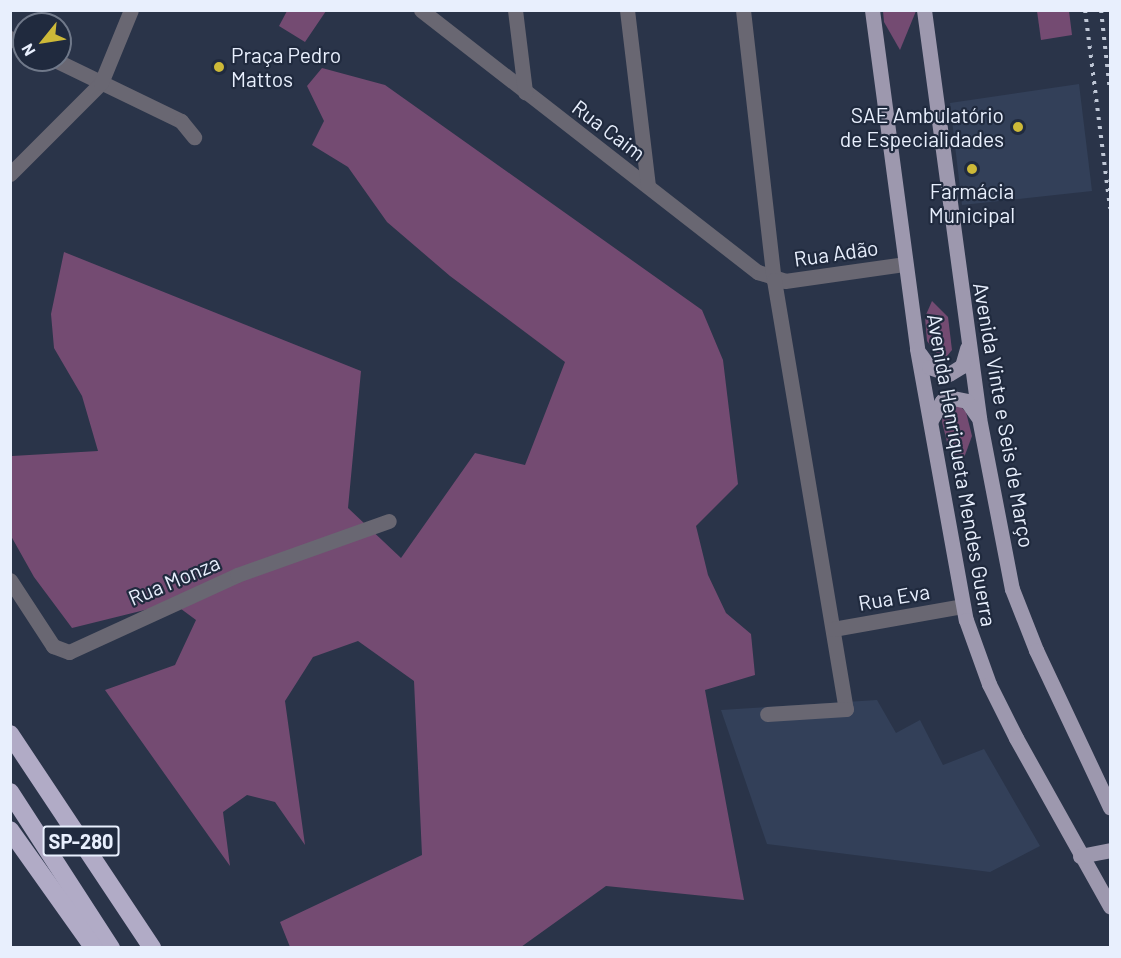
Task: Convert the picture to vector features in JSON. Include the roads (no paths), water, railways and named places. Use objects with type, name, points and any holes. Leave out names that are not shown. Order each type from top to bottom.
[{"type":"highway","name":"SP-280","points":[[10,734],[153,948]]},
{"type":"highway","name":"SP-280","points":[[10,792],[111,948]]},
{"type":"highway","points":[[10,830],[94,948]]},
{"type":"main road","name":"Avenida Henriqueta Mendes Guerra","points":[[872,10],[916,349],[931,420],[962,606],[989,684],[1080,856],[1110,906]]},
{"type":"main road","name":"Avenida Vinte e Seis de Março","points":[[924,10],[979,418],[1017,605],[1110,807]]},
{"type":"main road","points":[[916,349],[929,367],[949,374],[962,366],[968,342]]},
{"type":"main road","points":[[931,420],[942,401],[956,398],[967,401],[979,418]]},
{"type":"main road","points":[[1080,856],[1110,850]]},
{"type":"street","points":[[10,174],[101,83],[131,10]]},
{"type":"street","name":"Rua Caim","points":[[421,10],[758,272],[774,280]]},
{"type":"street","points":[[514,10],[525,92]]},
{"type":"street","points":[[627,10],[648,185]]},
{"type":"street","points":[[743,10],[774,280],[846,709],[767,714]]},
{"type":"street","points":[[72,68],[181,122],[194,137]]},
{"type":"street","name":"Rua Adão","points":[[774,280],[904,264]]},
{"type":"street","name":"Rua Monza","points":[[10,580],[53,646],[69,652],[227,579],[389,521]]},
{"type":"street","name":"Rua Eva","points":[[833,629],[962,606]]},
{"type":"railway","points":[[1085,10],[1110,208]]},
{"type":"railway","points":[[1101,10],[1110,91]]},
{"type":"place","name":"Praça Pedro Mattos","points":[[219,67]]},
{"type":"place","name":"SAE Ambulatório de Especialidades","points":[[1018,127]]},
{"type":"place","name":"Farmácia Municipal","points":[[972,169]]}]
